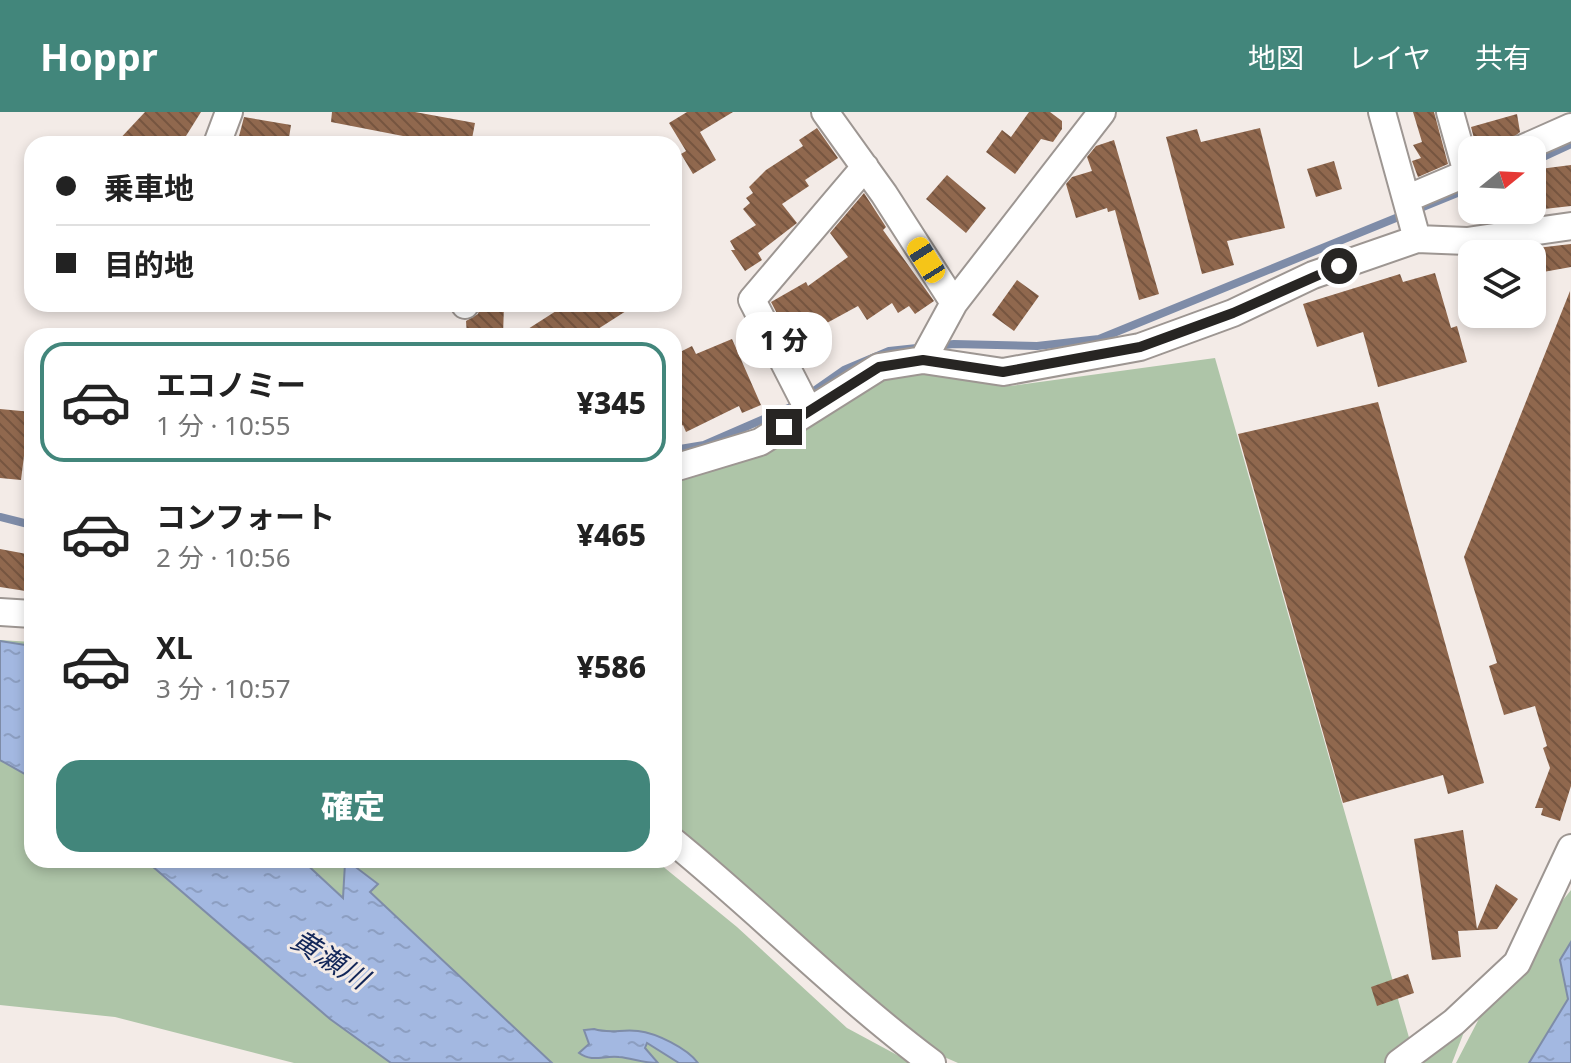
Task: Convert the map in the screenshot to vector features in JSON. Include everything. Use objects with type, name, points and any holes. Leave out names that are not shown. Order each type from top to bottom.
[{"type":"street","points":[[220,136],[229,112]]},
{"type":"street","points":[[923,360],[954,303],[1102,112]]},
{"type":"street","points":[[1382,112],[1416,233]]},
{"type":"street","points":[[1450,112],[1458,136]]},
{"type":"street","points":[[1546,139],[1571,128],[1566,112]]},
{"type":"street","points":[[828,113],[954,303]]},
{"type":"street","points":[[809,411],[752,300],[865,167]]},
{"type":"street","points":[[1406,199],[1458,177]]},
{"type":"street","points":[[682,466],[760,442],[879,367],[923,360],[1003,372],[1140,347],[1233,313],[1313,275],[1416,233],[1467,241],[1571,226]]},
{"type":"street","points":[[0,612],[24,614]]},
{"type":"street","points":[[1399,1063],[1454,1022],[1517,963],[1571,848]]},
{"type":"street","points":[[682,849],[745,900],[871,1017],[932,1063]]},
{"type":"green space","points":[[1215,358],[1412,1048],[1469,1019],[1452,1063],[958,1063],[896,1036],[682,850],[682,474],[713,471],[892,365],[1010,386]]},
{"type":"green space","points":[[0,640],[24,642],[24,868],[665,868],[737,927],[847,1028],[912,1063],[294,1063],[115,1017],[0,1005]]},
{"type":"green space","points":[[1571,890],[1571,1063],[1456,1063],[1499,980]]},
{"type":"water","points":[[0,641],[24,645],[24,774],[0,760]]},
{"type":"water","name":"黄瀬川","points":[[154,868],[311,868],[343,898],[345,868],[357,868],[378,884],[370,892],[552,1063],[391,1063],[330,1019]]},
{"type":"water","points":[[1571,942],[1571,1063],[1529,1063],[1568,999],[1560,960]]},
{"type":"water","points":[[584,1030],[638,1031],[653,1035],[671,1042],[698,1063],[679,1063],[647,1043],[645,1048],[658,1063],[584,1056],[579,1053],[589,1044]]},
{"type":"building","points":[[145,112],[201,112],[186,136],[122,136]]},
{"type":"building","points":[[332,112],[415,112],[475,123],[473,136],[403,136],[331,122]]},
{"type":"building","points":[[687,112],[733,112],[700,132],[716,160],[693,174],[682,156],[686,151],[682,136],[677,136],[669,123]]},
{"type":"building","points":[[1029,112],[1050,112],[1062,121],[1062,129],[1053,142],[1041,139],[1015,174],[986,152],[1002,130],[1011,137]]},
{"type":"building","points":[[1413,112],[1434,112],[1448,164],[1418,177],[1412,161],[1421,158],[1413,145],[1422,142]]},
{"type":"building","points":[[1517,114],[1520,132],[1515,136],[1473,136],[1471,127]]},
{"type":"building","points":[[244,117],[291,125],[289,136],[239,136]]},
{"type":"building","points":[[817,128],[838,158],[805,180],[809,186],[782,204],[797,223],[758,253],[762,260],[745,271],[731,250],[735,250],[730,241],[756,225],[743,209],[750,203],[746,198],[753,193],[749,187],[766,170],[803,146],[799,140]]},
{"type":"building","points":[[1260,128],[1285,228],[1227,241],[1234,265],[1202,274],[1166,137],[1197,129],[1201,142]]},
{"type":"building","points":[[1114,140],[1159,294],[1139,300],[1115,210],[1108,212],[1107,208],[1076,218],[1066,184],[1072,177],[1092,171],[1087,157],[1096,146]]},
{"type":"building","points":[[1334,161],[1342,189],[1316,197],[1307,169]]},
{"type":"building","points":[[1571,165],[1571,206],[1546,209],[1546,168]]},
{"type":"building","points":[[947,175],[986,208],[966,233],[926,199]]},
{"type":"building","points":[[864,193],[886,227],[883,230],[934,301],[915,314],[909,306],[898,313],[892,303],[867,320],[858,306],[792,342],[771,302],[806,282],[808,286],[848,257],[830,233]]},
{"type":"building","points":[[1571,244],[1571,267],[1546,271],[1546,247]]},
{"type":"building","points":[[1435,273],[1451,328],[1457,326],[1467,362],[1378,387],[1363,332],[1317,347],[1303,304],[1400,274],[1403,282]]},
{"type":"building","points":[[1017,280],[1039,296],[1014,331],[992,315]]},
{"type":"building","points":[[1570,291],[1571,786],[1560,821],[1541,815],[1543,808],[1535,808],[1550,768],[1543,748],[1547,746],[1535,706],[1504,715],[1489,666],[1497,663],[1464,557]]},
{"type":"building","points":[[504,312],[503,328],[466,328],[466,321],[478,314]]},
{"type":"building","points":[[554,312],[624,312],[600,328],[530,328]]},
{"type":"building","points":[[732,339],[761,405],[742,413],[739,406],[686,432],[682,426],[682,351],[692,346],[696,354]]},
{"type":"building","points":[[1378,402],[1484,783],[1448,794],[1443,775],[1343,803],[1238,434]]},
{"type":"building","points":[[0,409],[24,411],[21,480],[0,478]]},
{"type":"building","points":[[0,549],[24,554],[24,591],[0,587]]},
{"type":"building","points":[[1463,830],[1477,929],[1496,884],[1518,899],[1497,929],[1458,931],[1461,957],[1432,960],[1414,839]]},
{"type":"building","points":[[1408,974],[1414,993],[1377,1006],[1371,987]]},
{"type":"waterway","points":[[1546,156],[1571,144]]},
{"type":"waterway","points":[[682,449],[704,445],[791,407],[844,370],[889,351],[954,344],[1037,346],[1099,339],[1458,193]]},
{"type":"waterway","points":[[0,517],[24,523]]},
{"type":"route","points":[[784,427],[879,367],[923,360],[1003,372],[1140,347],[1233,313],[1339,266]]}]
